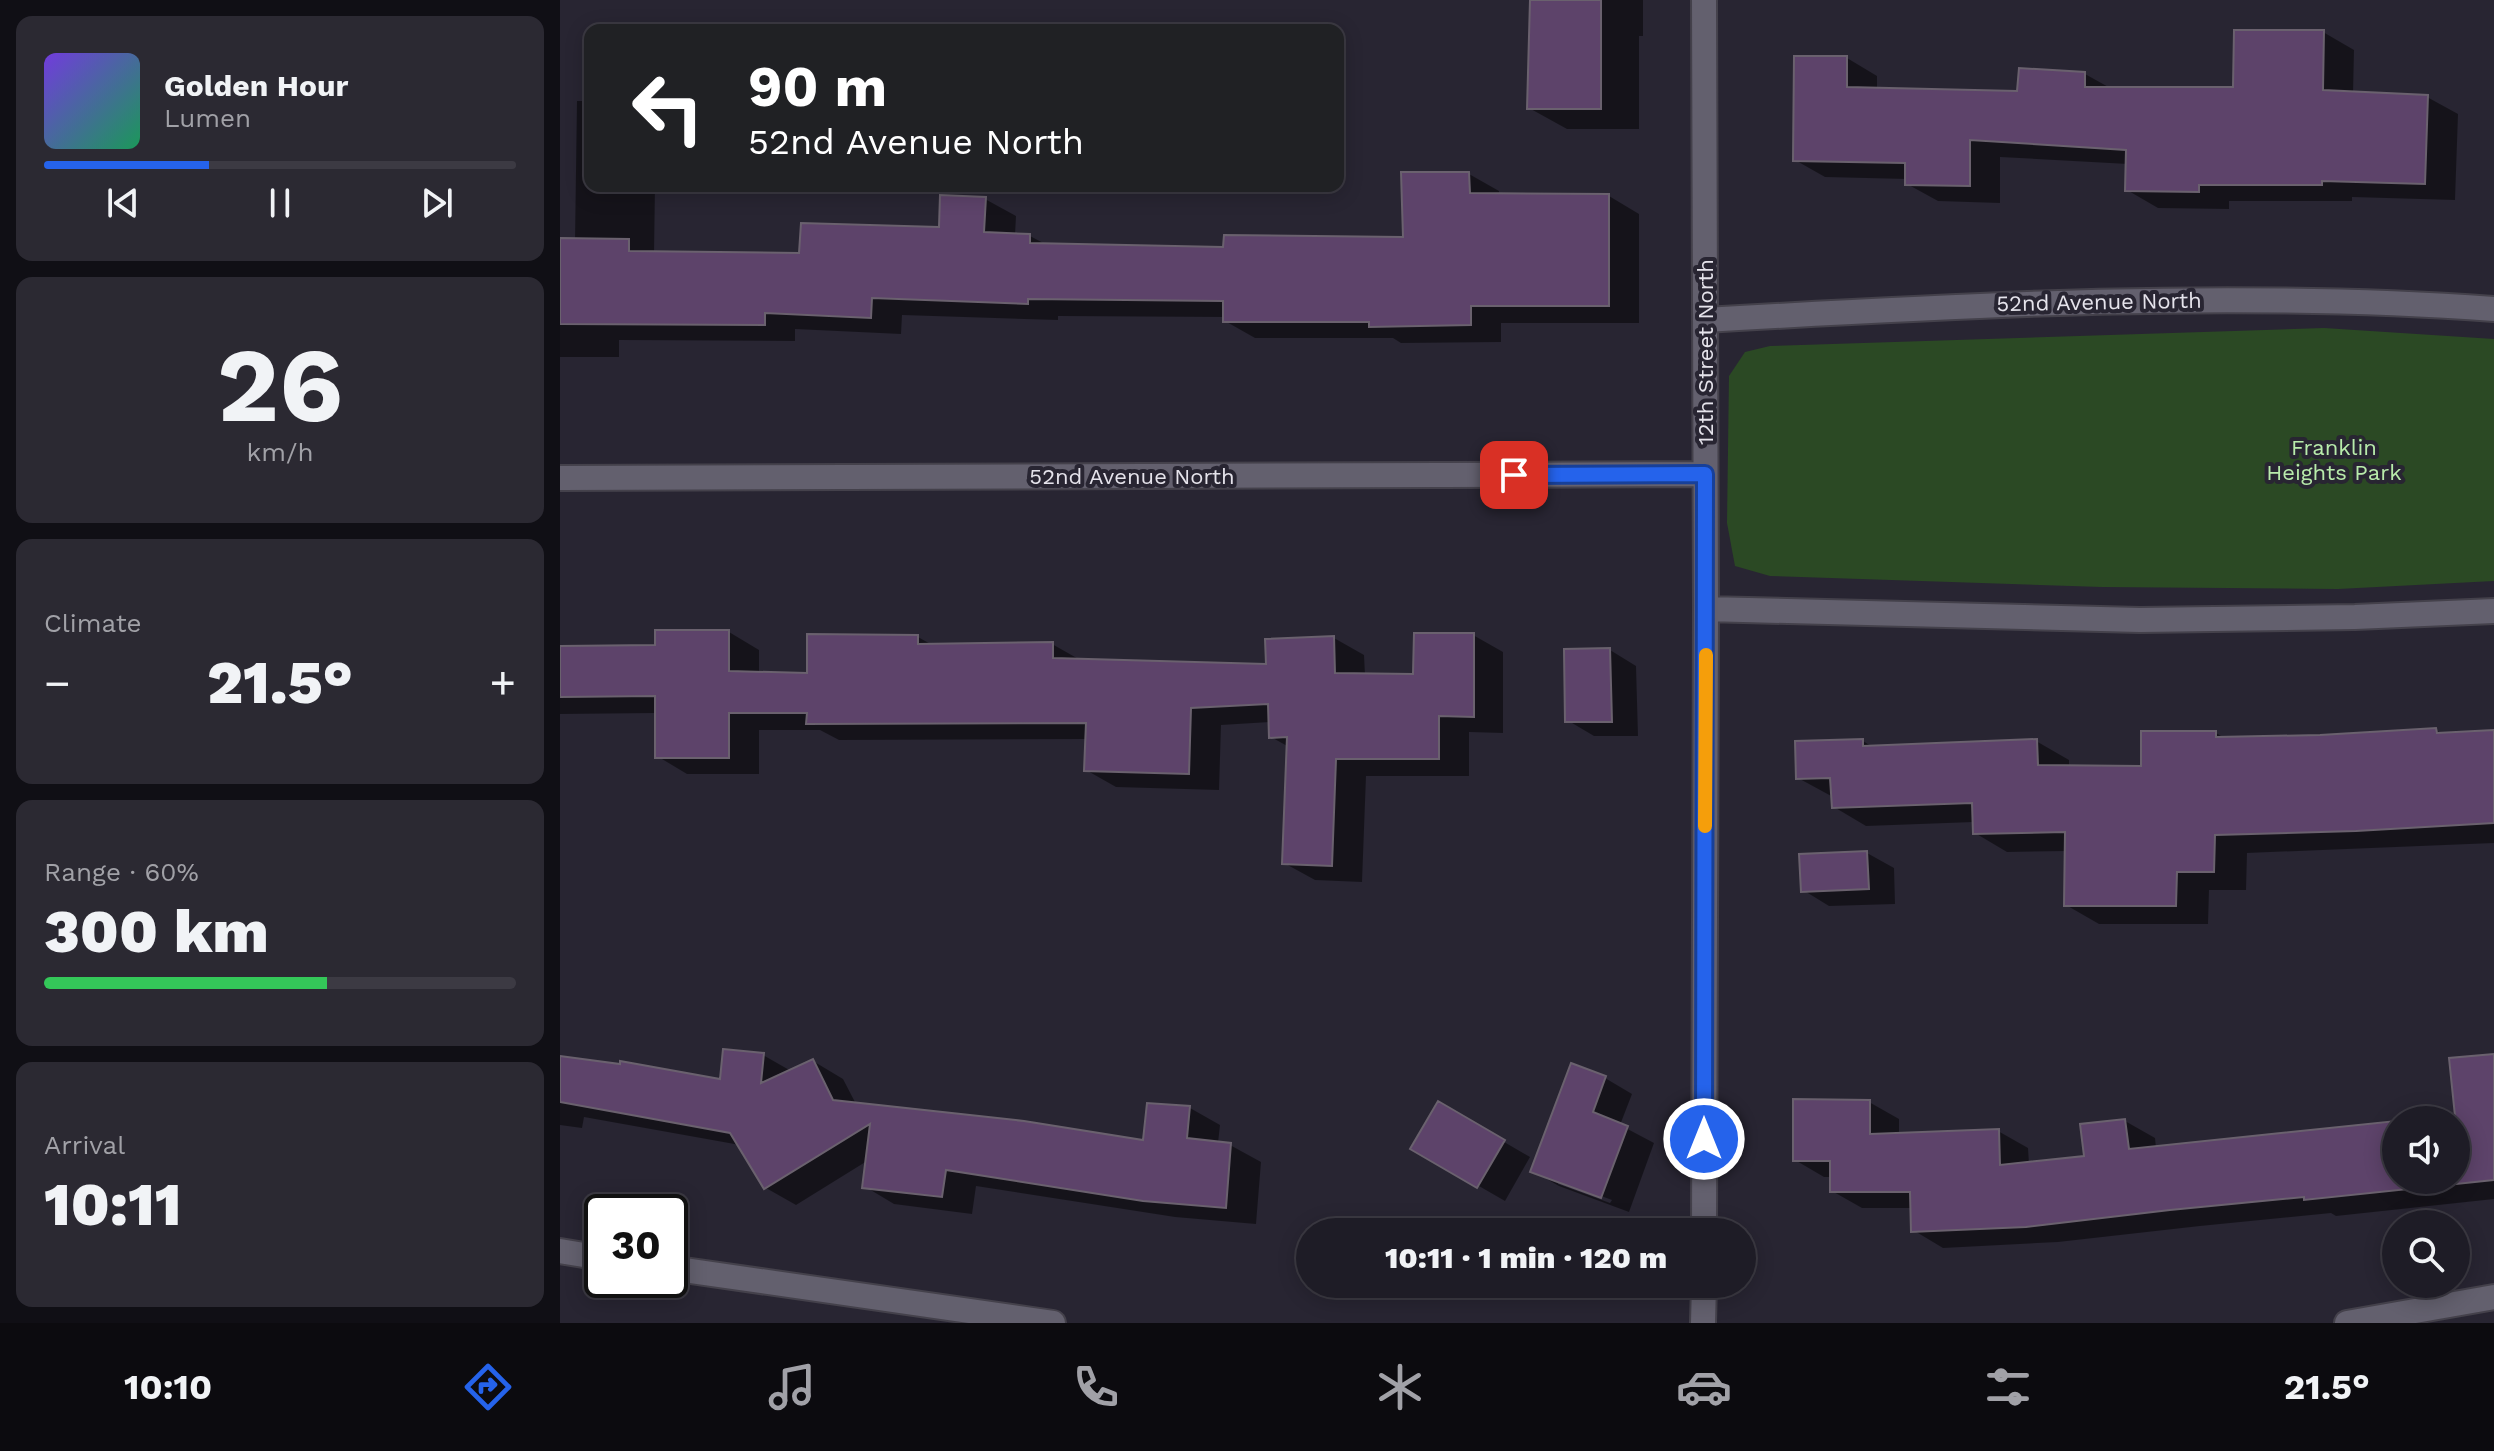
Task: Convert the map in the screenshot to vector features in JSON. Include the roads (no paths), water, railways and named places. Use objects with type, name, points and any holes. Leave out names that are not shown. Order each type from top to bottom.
[{"type":"street","name":"12th Street North","points":[[1704,0],[1704,1218]]},
{"type":"street","name":"52nd Avenue North","points":[[1705,320],[1991,304],[2190,301],[2494,309]]},
{"type":"street","name":"52nd Avenue North","points":[[560,478],[1705,474]]},
{"type":"street","points":[[1706,609],[2140,620],[2355,617],[2494,611]]},
{"type":"street","points":[[560,1251],[584,1255]]},
{"type":"street","points":[[688,1271],[1053,1323]]},
{"type":"street","points":[[2347,1323],[2494,1297]]},
{"type":"street","points":[[1703,1323],[1704,1298]]},
{"type":"park label","name":"Franklin Heights Park","points":[[2334,460]]}]
